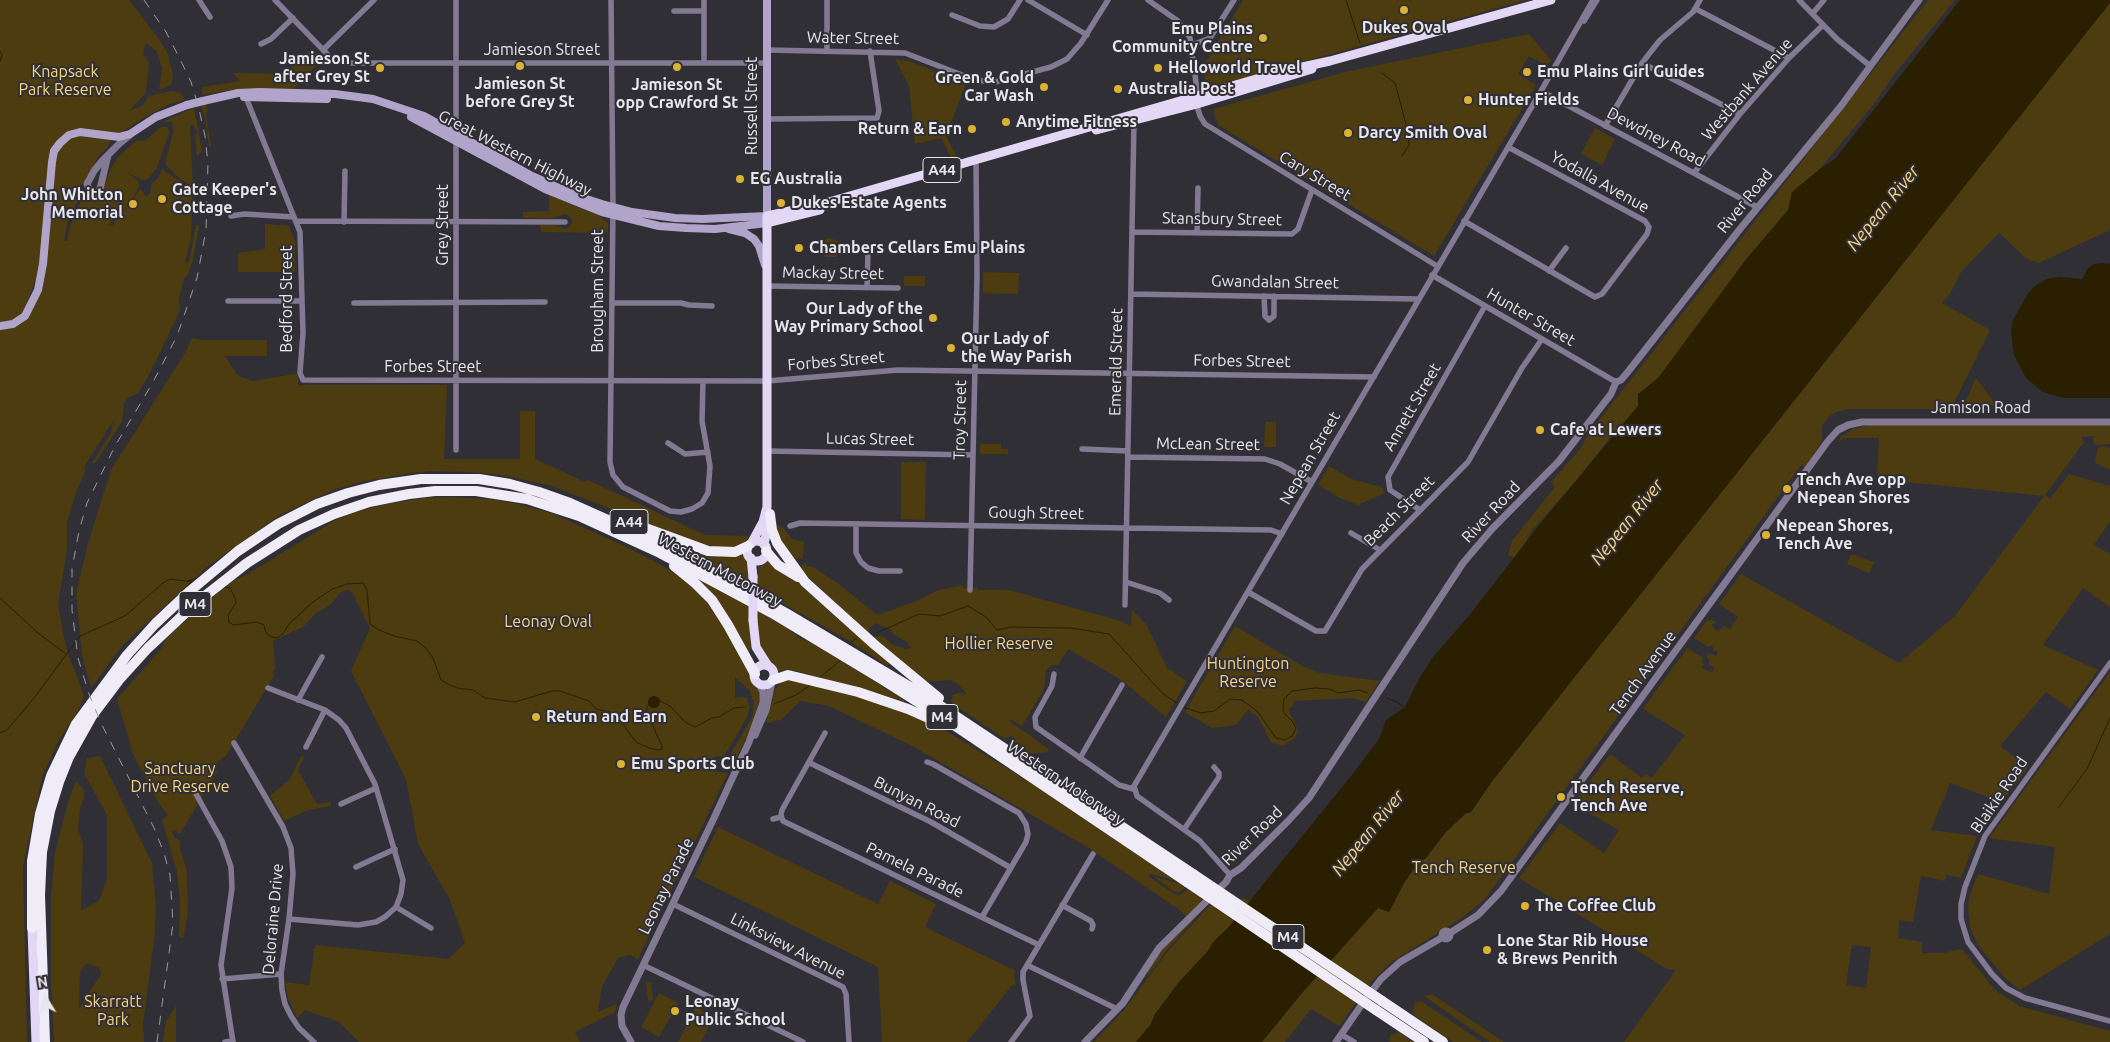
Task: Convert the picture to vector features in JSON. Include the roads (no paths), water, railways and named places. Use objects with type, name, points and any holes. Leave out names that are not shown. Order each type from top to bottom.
[{"type":"highway","name":"Great Western Highway","points":[[767,219],[800,216],[829,208],[899,182],[1075,130],[1290,77],[1330,61],[1551,0]]},
{"type":"highway","name":"Great Western Highway","points":[[1072,132],[1076,134],[1134,121],[1197,99]]},
{"type":"highway","name":"Russell Street","points":[[766,548],[768,510],[767,219]]},
{"type":"highway","name":"Western Motorway","points":[[32,928],[31,876],[36,830],[45,794],[61,753],[84,712],[113,673],[155,624],[190,591],[232,556],[271,528],[317,504],[379,484],[422,479],[472,479],[510,484],[554,496],[640,534],[724,578],[853,657],[933,711],[1035,774],[1379,1005],[1443,1042]]},
{"type":"highway","name":"A44","points":[[510,484],[522,484],[558,494],[708,551],[735,552],[758,541],[766,548]]},
{"type":"highway","name":"Western Motorway","points":[[45,1042],[40,872],[47,823],[69,756],[84,728],[109,693],[148,648],[208,593],[260,554],[309,525],[356,506],[390,497],[422,492],[476,491],[527,499],[579,516],[644,547],[721,585],[836,647]]},
{"type":"highway","name":"Russell Street","points":[[750,545],[768,510]]},
{"type":"highway","name":"M4","points":[[768,510],[777,543],[805,582]]},
{"type":"highway","points":[[750,545],[747,553],[755,559],[764,557],[766,548]]},
{"type":"highway","name":"M4","points":[[644,547],[681,571],[712,600],[755,672]]},
{"type":"highway","name":"M4","points":[[766,548],[778,565],[805,582],[875,645],[941,700],[1019,753],[1035,774]]},
{"type":"highway","points":[[755,559],[753,620],[756,647],[755,679],[759,684],[767,685],[788,675],[881,698],[930,718],[963,736],[1015,771],[1035,774]]},
{"type":"highway","points":[[756,647],[768,666],[773,670],[772,681]]},
{"type":"highway","points":[[755,672],[760,667],[768,666]]},
{"type":"highway","points":[[32,928],[36,1042]]},
{"type":"highway","name":"Western Motorway","points":[[1379,1005],[1424,1042]]},
{"type":"main road","name":"Russell Street","points":[[767,0],[767,219]]},
{"type":"main road","name":"Great Western Highway","points":[[130,134],[156,117],[203,100],[248,96],[335,94],[373,99],[411,111],[457,137],[555,187],[612,211],[666,227],[702,229],[722,228],[767,219]]},
{"type":"main road","points":[[0,326],[13,324],[25,316],[38,290],[43,264],[52,162],[56,148],[65,138],[80,132],[119,137],[130,134]]},
{"type":"main road","name":"Great Western Highway","points":[[612,211],[675,218],[767,219]]},
{"type":"main road","name":"Russell Street","points":[[722,228],[745,233],[754,239],[759,246],[767,272]]},
{"type":"street","points":[[199,0],[210,17]]},
{"type":"street","name":"Jamieson Street","points":[[275,0],[323,50],[336,61],[344,63],[767,63]]},
{"type":"street","points":[[362,0],[368,6]]},
{"type":"street","points":[[323,50],[374,0]]},
{"type":"street","name":"Grey Street","points":[[456,0],[456,450]]},
{"type":"street","name":"Brougham Street","points":[[611,0],[612,380],[610,458],[612,471],[617,481],[627,490],[670,511],[688,510],[707,502],[710,480],[708,452],[702,419],[703,381]]},
{"type":"street","points":[[704,0],[704,63]]},
{"type":"street","points":[[827,0],[827,51]]},
{"type":"street","points":[[952,15],[980,26],[994,27],[1008,19],[1020,0]]},
{"type":"street","points":[[1028,0],[1087,35]]},
{"type":"street","name":"Water Street","points":[[767,50],[870,51],[909,54],[975,80],[992,82],[1062,62],[1076,51],[1108,0]]},
{"type":"street","points":[[1148,0],[1158,3],[1184,26],[1192,45],[1210,38],[1234,0]]},
{"type":"street","name":"Nepean Street","points":[[1133,789],[1437,266],[1542,91],[1593,0]]},
{"type":"street","points":[[1605,126],[1642,63],[1660,40],[1696,9],[1700,0]]},
{"type":"street","points":[[1799,0],[1839,41],[1870,65]]},
{"type":"street","points":[[1812,13],[1824,0]]},
{"type":"street","name":"River Road","points":[[1084,1042],[1117,1009],[1159,948],[1226,882],[1230,875],[1241,868],[1289,820],[1314,792],[1463,563],[1492,529],[1559,462],[1611,394],[1616,382],[1628,373],[1757,207],[1841,106],[1919,0]]},
{"type":"street","name":"Nepean Street","points":[[1577,28],[1600,1]]},
{"type":"street","points":[[1696,9],[1789,58]]},
{"type":"street","points":[[674,11],[704,10]]},
{"type":"street","points":[[261,44],[271,39],[293,18]]},
{"type":"street","name":"Westbank Avenue","points":[[1694,173],[1740,114],[1789,58],[1823,25]]},
{"type":"street","name":"Cary Street","points":[[1192,45],[1200,116],[1207,126],[1437,266]]},
{"type":"street","points":[[767,119],[877,118],[879,111],[870,51]]},
{"type":"street","points":[[1642,63],[1740,114]]},
{"type":"street","name":"Dewdney Road","points":[[1542,91],[1757,207]]},
{"type":"street","name":"Bedford Street","points":[[248,96],[301,238],[301,378]]},
{"type":"street","name":"Emerald Street","points":[[1125,604],[1134,121]]},
{"type":"street","name":"Great Western Highway","points":[[108,155],[100,189],[96,193],[90,192],[87,186],[97,166],[108,155],[130,134]]},
{"type":"street","name":"Yodalla Avenue","points":[[1464,221],[1591,296],[1599,296],[1647,234],[1649,226],[1645,221],[1508,147]]},
{"type":"street","name":"Troy Street","points":[[970,590],[978,178],[976,160]]},
{"type":"street","points":[[344,171],[344,222]]},
{"type":"street","points":[[1197,232],[1198,188]]},
{"type":"street","name":"Stansbury Street","points":[[1132,232],[1294,233],[1298,229],[1312,190]]},
{"type":"street","points":[[231,216],[244,214],[344,222],[566,222]]},
{"type":"street","points":[[1548,271],[1566,248]]},
{"type":"street","points":[[867,288],[868,251]]},
{"type":"street","name":"Hunter Street","points":[[1432,275],[1616,382]]},
{"type":"street","name":"Mackay Street","points":[[767,286],[898,288]]},
{"type":"street","name":"Gwandalan Street","points":[[1131,294],[1418,300]]},
{"type":"street","points":[[1264,296],[1265,316],[1269,320],[1274,316],[1274,296]]},
{"type":"street","points":[[228,301],[302,301]]},
{"type":"street","points":[[354,303],[457,304],[545,302]]},
{"type":"street","points":[[612,303],[681,303],[691,306],[712,306]]},
{"type":"street","name":"Annett Street","points":[[1420,510],[1390,490],[1388,477],[1486,306]]},
{"type":"street","name":"Beach Street","points":[[1248,592],[1316,631],[1322,632],[1326,630],[1362,569],[1468,462],[1522,368],[1542,339]]},
{"type":"street","name":"Forbes Street","points":[[301,378],[305,381],[767,381],[894,370],[1374,376]]},
{"type":"street","name":"Jamison Road","points":[[1852,423],[2110,422]]},
{"type":"street","name":"Tench Avenue","points":[[1342,1035],[1381,979],[1394,967],[1443,937],[1444,931],[1450,933],[1478,915],[1501,891],[1828,441],[1838,430],[1852,423]]},
{"type":"street","points":[[668,443],[685,454],[708,452]]},
{"type":"street","name":"McLean Street","points":[[1082,449],[1128,454],[1265,459],[1280,464],[1312,482]]},
{"type":"street","name":"Lucas Street","points":[[767,452],[973,455]]},
{"type":"street","name":"Gough Street","points":[[790,526],[800,523],[1271,530],[1282,534]]},
{"type":"street","points":[[856,524],[856,553],[861,562],[868,568],[879,571],[900,571]]},
{"type":"street","points":[[1351,533],[1380,550]]},
{"type":"street","points":[[1126,582],[1160,593],[1169,600]]},
{"type":"street","points":[[298,700],[322,657]]},
{"type":"street","name":"Blaikie Road","points":[[2110,663],[1985,836],[1965,887],[1961,911],[1968,942],[1992,974],[2006,988],[2025,998],[2110,1021]]},
{"type":"street","points":[[1054,674],[1052,686],[1035,716],[1034,722],[1037,728],[1119,785],[1133,789],[1137,796],[1185,828],[1207,848],[1230,875]]},
{"type":"street","name":"Leonay Parade","points":[[749,742],[761,725],[772,681]]},
{"type":"street","name":"Leonay Parade","points":[[631,1042],[622,1029],[621,1015],[749,742],[763,703],[763,692],[759,684]]},
{"type":"street","points":[[1080,758],[1122,685]]},
{"type":"street","points":[[268,688],[325,710],[339,720],[346,728],[376,788],[395,849],[403,883],[396,907],[382,919],[366,924],[289,919]]},
{"type":"street","points":[[306,747],[325,710]]},
{"type":"street","points":[[773,819],[781,817],[782,810],[810,763],[825,733]]},
{"type":"street","name":"Deloraine Drive","points":[[234,743],[283,827],[289,843],[293,869],[289,919],[281,974],[282,990],[287,1009],[299,1028],[314,1042]]},
{"type":"street","points":[[927,762],[1021,816],[1026,824],[1028,836],[982,917]]},
{"type":"street","name":"Bunyan Road","points":[[810,763],[931,822],[1011,868]]},
{"type":"street","points":[[1185,828],[1219,777],[1219,772],[1214,767]]},
{"type":"street","points":[[341,804],[376,788]]},
{"type":"street","points":[[196,794],[222,840],[231,867],[232,888],[222,953],[222,979],[233,1041],[225,1042]]},
{"type":"street","name":"Pamela Parade","points":[[781,817],[785,822],[1039,945]]},
{"type":"street","points":[[356,867],[395,849]]},
{"type":"street","points":[[1011,1042],[1030,1016],[1022,978],[1027,965],[1093,854]]},
{"type":"street","name":"Linksview Avenue","points":[[673,904],[841,986],[846,994],[849,1042]]},
{"type":"street","points":[[1062,905],[1091,921],[1092,929]]},
{"type":"street","points":[[396,907],[431,928]]},
{"type":"street","points":[[643,965],[803,1042]]},
{"type":"street","points":[[1027,965],[1117,1009]]},
{"type":"street","points":[[222,979],[281,974]]},
{"type":"street","points":[[1336,1042],[1342,1035],[1354,1042]]},
{"type":"water","name":"Nepean River","points":[[1960,0],[2110,0],[2110,3],[1493,780],[1471,812],[1465,814],[1446,832],[1425,859],[1419,861],[1404,883],[1389,912],[1378,908],[1302,993],[1262,1042],[1136,1042],[1151,1024],[1155,1014],[1179,982],[1208,951],[1214,941],[1227,929],[1355,771],[1379,739],[1386,720],[1405,707],[1420,677],[1433,657],[1468,617],[1540,524],[1638,406],[1638,394],[1658,378],[1747,258],[1788,210],[1792,192],[1835,159]]},
{"type":"water","points":[[2094,264],[2110,264],[2110,398],[2063,398],[2043,392],[2026,378],[2014,355],[2011,331],[2013,320],[2028,293],[2036,285],[2047,279],[2060,277],[2082,279],[2088,268]]},
{"type":"water","points":[[654,696],[660,702],[654,708],[648,702]]},
{"type":"waterway","points":[[1346,0],[1360,43]]},
{"type":"waterway","points":[[0,51],[2,55],[0,61]]},
{"type":"waterway","points":[[1382,73],[1395,83],[1407,128],[1409,145],[1402,156]]},
{"type":"waterway","points":[[188,581],[197,578]]},
{"type":"waterway","points":[[0,733],[7,730],[35,697],[80,636],[125,616],[170,579],[193,582]]},
{"type":"waterway","points":[[225,587],[230,588],[236,603],[228,615],[229,622],[233,625],[257,622],[264,625],[266,633],[271,637],[277,638],[313,602],[332,589],[347,584],[363,583],[367,590],[370,624],[394,636],[417,641],[426,648],[433,658],[441,680],[448,684],[457,688],[473,690],[485,698],[515,702],[552,691],[560,691],[589,701],[596,709],[610,712],[621,722],[636,742],[659,750],[662,749],[662,746],[646,711],[649,703]]},
{"type":"waterway","points":[[0,598],[38,633],[66,654]]},
{"type":"waterway","points":[[877,633],[919,614],[940,616],[968,606],[986,617],[997,630],[1011,627],[1071,628],[1109,634],[1163,694],[1177,703]]},
{"type":"waterway","points":[[851,642],[856,639]]},
{"type":"waterway","points":[[820,677],[840,661]]},
{"type":"waterway","points":[[774,704],[796,695],[809,686]]},
{"type":"waterway","points":[[1184,707],[1200,713],[1214,711],[1230,699],[1242,700],[1257,711],[1276,738],[1285,740],[1292,736],[1296,729],[1293,722],[1284,713],[1283,708],[1284,699],[1292,691],[1315,688],[1330,689],[1338,693],[1358,690],[1368,693]]},
{"type":"waterway","points":[[1387,698],[1404,707]]},
{"type":"waterway","points":[[660,701],[670,706],[685,722],[695,727],[712,718],[719,717],[734,708],[744,707]]},
{"type":"waterway","points":[[2058,808],[2087,769],[2110,718]]},
{"type":"railway","points":[[144,0],[166,32],[180,59],[191,82],[199,109],[208,163],[206,230],[197,278],[177,336],[152,384],[115,446],[87,503],[79,531],[72,569],[72,610],[78,658],[89,694],[101,723],[154,828],[170,875],[173,924],[157,1042]]},
{"type":"place","name":"Dukes Oval","points":[[1404,10]]},
{"type":"place","name":"Emu Plains Community Centre","points":[[1263,38]]},
{"type":"place","name":"Jamieson St before Grey St","points":[[520,66]]},
{"type":"place","name":"Jamieson St opp Crawford St","points":[[677,67]]},
{"type":"place","name":"Jamieson St after Grey St","points":[[380,68]]},
{"type":"place","name":"Helloworld Travel","points":[[1158,68]]},
{"type":"place","name":"Emu Plains Girl Guides","points":[[1527,72]]},
{"type":"place","name":"Green & Gold Car Wash","points":[[1044,87]]},
{"type":"place","name":"Australia Post","points":[[1118,89]]},
{"type":"place","name":"Hunter Fields","points":[[1468,100]]},
{"type":"place","name":"Anytime Fitness","points":[[1006,122]]},
{"type":"place","name":"Return & Earn","points":[[972,129]]},
{"type":"place","name":"Darcy Smith Oval","points":[[1348,133]]},
{"type":"place","name":"EG Australia","points":[[740,179]]},
{"type":"place","name":"Gate Keeper's Cottage","points":[[162,199]]},
{"type":"place","name":"Dukes Estate Agents","points":[[781,203]]},
{"type":"place","name":"John Whitton Memorial","points":[[133,204]]},
{"type":"place","name":"Chambers Cellars Emu Plains","points":[[799,248]]},
{"type":"place","name":"Our Lady of the Way Primary School","points":[[933,318]]},
{"type":"place","name":"Our Lady of the Way Parish","points":[[951,348]]},
{"type":"place","name":"Cafe at Lewers","points":[[1540,430]]},
{"type":"place","name":"Tench Ave opp Nepean Shores","points":[[1787,489]]},
{"type":"place","name":"Nepean Shores, Tench Ave","points":[[1766,535]]},
{"type":"place","name":"Return and Earn","points":[[536,717]]},
{"type":"place","name":"Emu Sports Club","points":[[621,764]]},
{"type":"place","name":"Tench Reserve, Tench Ave","points":[[1561,797]]},
{"type":"place","name":"The Coffee Club","points":[[1525,906]]},
{"type":"place","name":"Lone Star Rib House & Brews Penrith","points":[[1487,950]]},
{"type":"place","name":"Leonay Public School","points":[[675,1011]]},
{"type":"park label","name":"Knapsack Park Reserve","points":[[65,81]]},
{"type":"park label","name":"Leonay Oval","points":[[548,622]]},
{"type":"park label","name":"Hollier Reserve","points":[[999,644]]},
{"type":"park label","name":"Huntington Reserve","points":[[1248,673]]},
{"type":"park label","name":"Sanctuary Drive Reserve","points":[[180,778]]},
{"type":"park label","name":"Tench Reserve","points":[[1464,868]]},
{"type":"park label","name":"Skarratt Park","points":[[113,1011]]}]
